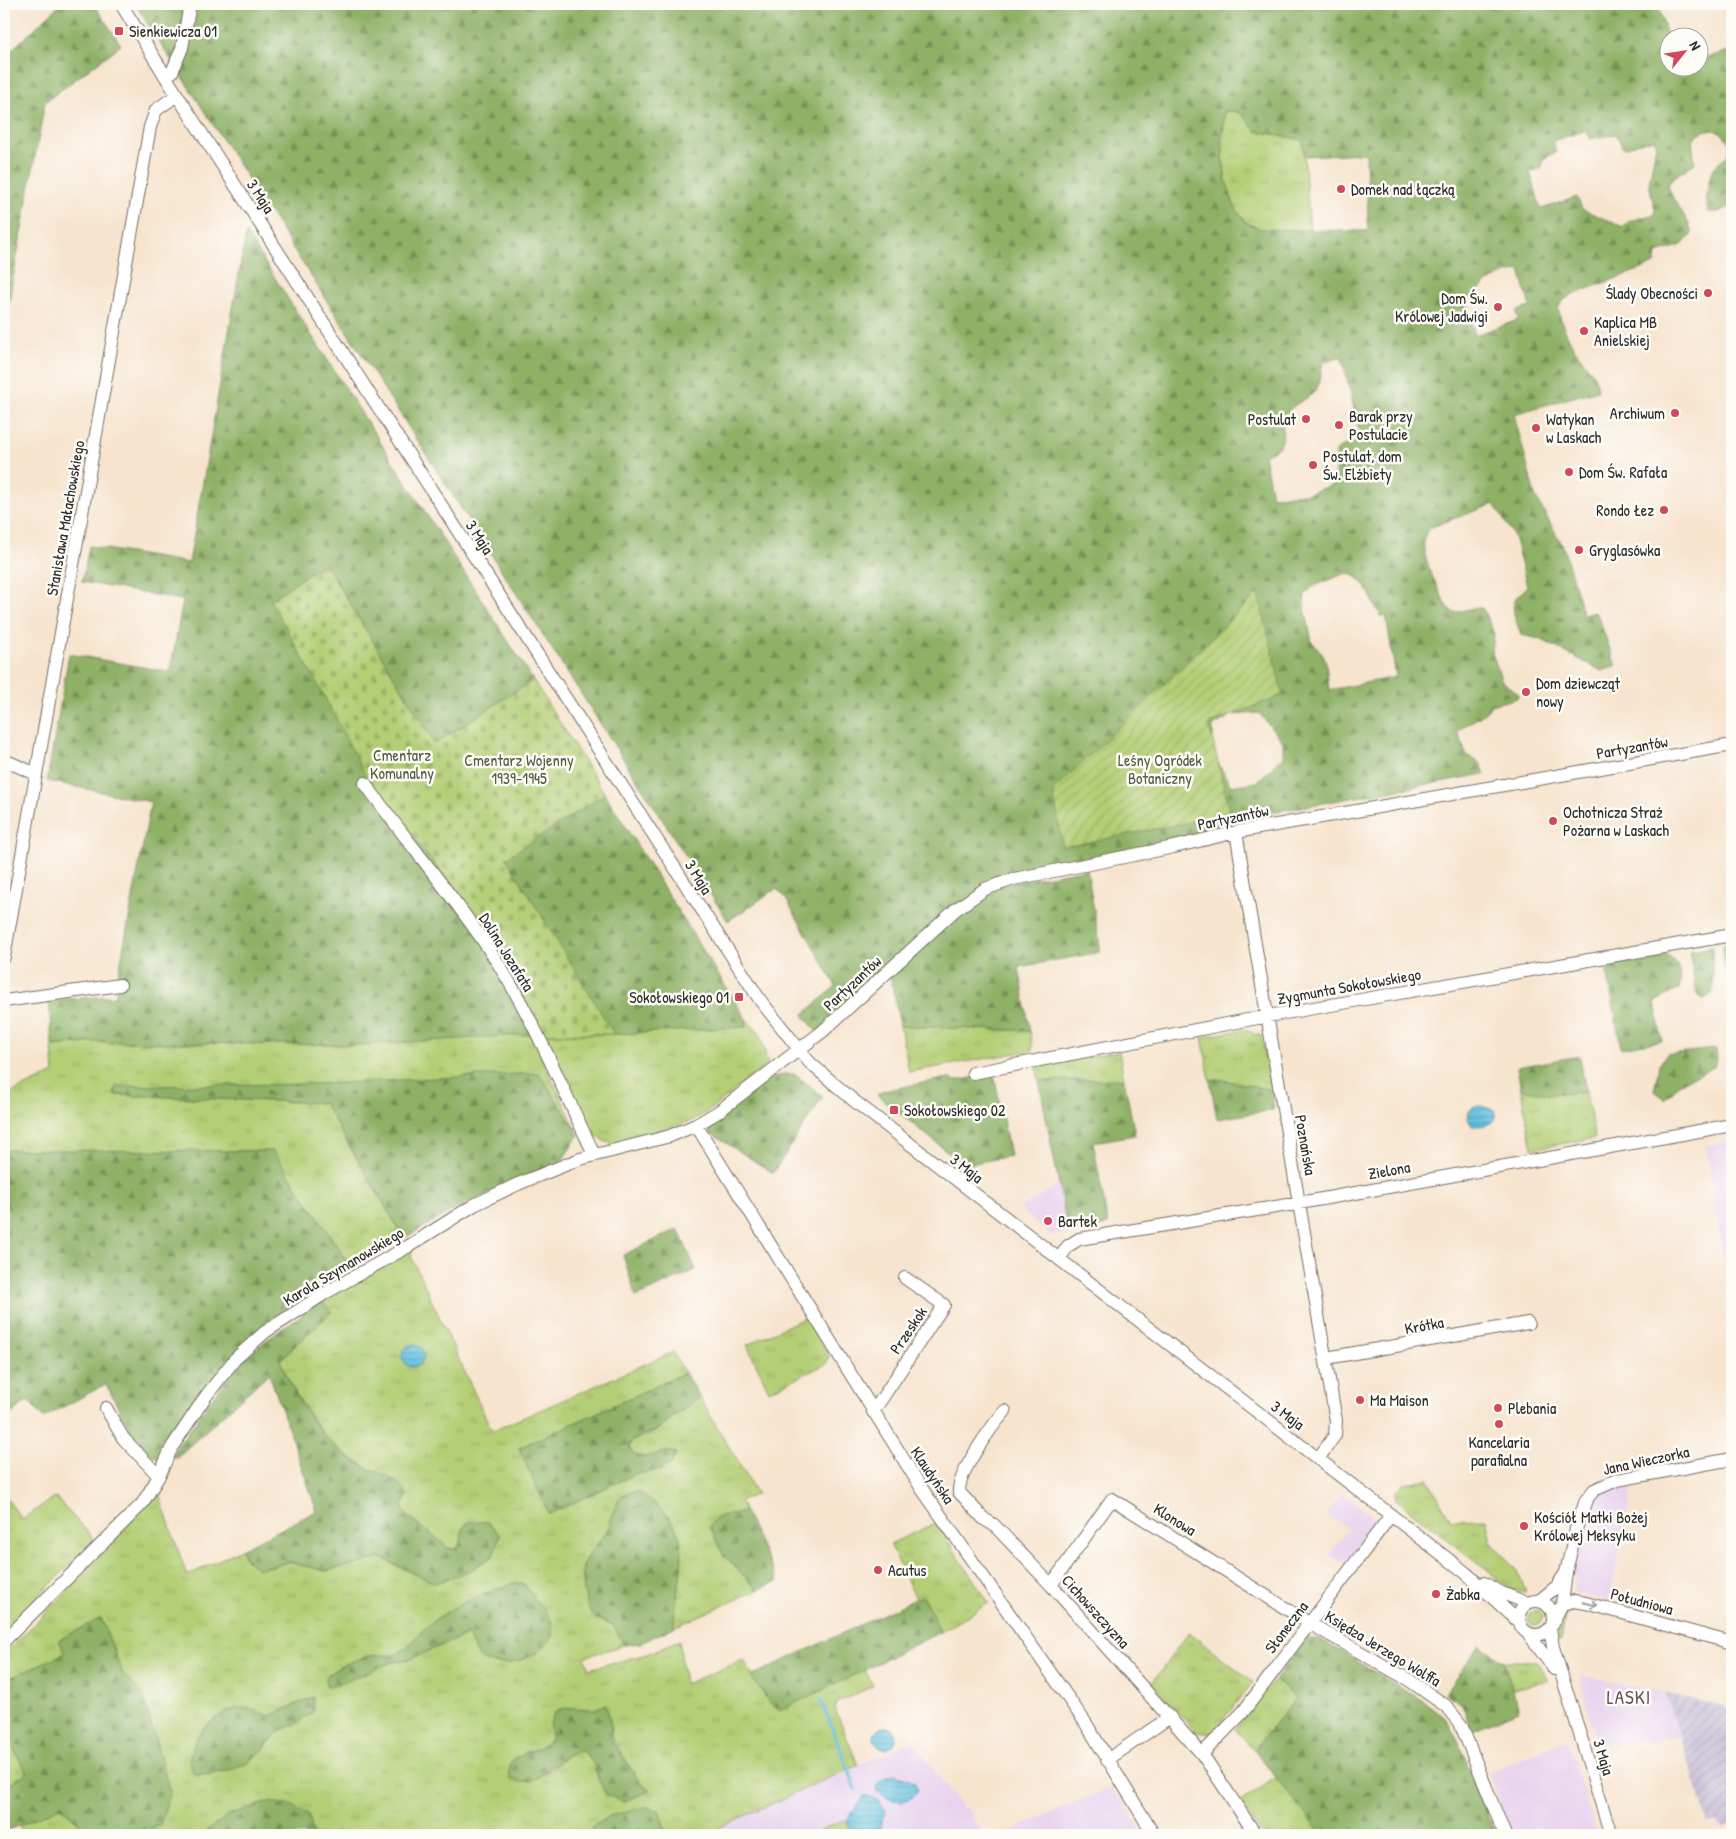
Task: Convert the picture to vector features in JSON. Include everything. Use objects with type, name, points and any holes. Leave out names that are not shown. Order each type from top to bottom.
[{"type":"street","name":"3 Maja","points":[[121,4],[177,95],[585,727],[713,930],[776,1023],[810,1063],[838,1088],[1466,1573],[1524,1628],[1541,1648],[1565,1688]]},
{"type":"street","points":[[172,72],[182,48],[190,4]]},
{"type":"street","name":"Stanisława Małachowskiego","points":[[4,957],[150,127],[156,110],[177,95]]},
{"type":"street","name":"Partyzantów","points":[[799,1050],[830,1025],[956,910],[985,889],[1014,879],[1174,847],[1236,832],[1732,745]]},
{"type":"street","points":[[4,760],[36,774]]},
{"type":"street","name":"Dolina Jozafata","points":[[365,783],[442,884],[513,988],[594,1154]]},
{"type":"street","name":"Poznańska","points":[[1236,832],[1326,1358],[1336,1430],[1331,1442],[1318,1459]]},
{"type":"street","name":"Zygmunta Sokołowskiego","points":[[973,1073],[1268,1016],[1732,935]]},
{"type":"street","points":[[4,1001],[120,985]]},
{"type":"street","name":"Karola Szymanowskiego","points":[[4,1641],[142,1504],[159,1476],[172,1447],[206,1396],[235,1359],[265,1332],[335,1287],[409,1246],[474,1205],[518,1184],[594,1154],[636,1146],[696,1125],[718,1112],[799,1050]]},
{"type":"street","name":"Klaudyńska","points":[[696,1125],[922,1489],[1085,1722],[1154,1835]]},
{"type":"street","name":"Zielona","points":[[1059,1259],[1068,1246],[1079,1239],[1300,1203],[1732,1125]]},
{"type":"street","name":"Przeskok","points":[[873,1412],[944,1305],[905,1278]]},
{"type":"street","name":"Krótka","points":[[1326,1358],[1528,1323]]},
{"type":"street","points":[[106,1408],[123,1438],[159,1476]]},
{"type":"street","name":"Cichowszczyzna","points":[[1005,1411],[994,1423],[961,1478],[959,1492],[984,1519],[994,1525],[1051,1585],[1170,1717],[1202,1754],[1256,1835]]},
{"type":"street","name":"Jana Wieczorka","points":[[1562,1604],[1566,1572],[1583,1508],[1590,1495],[1600,1486],[1617,1480],[1732,1459]]},
{"type":"street","name":"Klonowa","points":[[1051,1585],[1112,1499],[1310,1623]]},
{"type":"street","name":"Słoneczna","points":[[1202,1754],[1243,1712],[1391,1515]]},
{"type":"street","name":"Jana Wieczorka","points":[[1533,1602],[1557,1586],[1566,1572]]},
{"type":"street","name":"3 Maja","points":[[1466,1573],[1502,1594],[1533,1602]]},
{"type":"street","points":[[1552,1625],[1552,1611],[1549,1606],[1533,1602],[1520,1612],[1524,1628],[1540,1635],[1552,1625],[1562,1604]]},
{"type":"street","name":"Południowa","points":[[1562,1604],[1586,1603],[1732,1642]]},
{"type":"street","name":"Księdza Jerzego Wolffa","points":[[1310,1623],[1409,1680],[1446,1706],[1461,1725],[1505,1835]]},
{"type":"street","name":"3 Maja","points":[[1552,1625],[1553,1647],[1611,1835]]},
{"type":"street","points":[[1107,1760],[1170,1717]]},
{"type":"shaded area","points":[[1732,1141],[1732,1280],[1727,1280],[1706,1146]]},
{"type":"shaded area","points":[[1059,1184],[1068,1232],[1052,1236],[1022,1211],[1022,1207]]},
{"type":"shaded area","points":[[1633,1484],[1609,1601],[1576,1593],[1573,1589],[1575,1577],[1571,1575],[1571,1570],[1591,1501],[1604,1489]]},
{"type":"shaded area","points":[[1342,1493],[1380,1523],[1354,1559],[1350,1557],[1345,1563],[1329,1555],[1348,1529],[1326,1514]]},
{"type":"shaded area","points":[[1579,1675],[1665,1693],[1680,1737],[1597,1746]]},
{"type":"shaded area","points":[[1665,1693],[1732,1708],[1732,1825],[1721,1827],[1718,1821],[1709,1823]]},
{"type":"shaded area","points":[[1567,1740],[1597,1835],[1513,1835],[1488,1772]]},
{"type":"shaded area","points":[[913,1741],[963,1809],[966,1807],[985,1835],[722,1835],[718,1828]]},
{"type":"shaded area","points":[[1112,1787],[1145,1835],[1002,1835],[1043,1816]]},
{"type":"green space","points":[[61,4],[94,4],[121,45],[45,102],[4,328],[4,57]]},
{"type":"green space","points":[[135,4],[1658,4],[1665,28],[1658,28],[1658,78],[1708,78],[1708,57],[1732,50],[1732,206],[1718,212],[1708,212],[1707,197],[1711,174],[1716,166],[1725,158],[1731,145],[1721,132],[1705,131],[1698,134],[1692,141],[1695,163],[1671,179],[1668,185],[1673,198],[1691,228],[1692,234],[1682,245],[1657,253],[1655,264],[1571,295],[1558,308],[1567,334],[1595,378],[1598,390],[1514,414],[1535,496],[1563,546],[1583,615],[1595,612],[1598,616],[1616,666],[1602,671],[1540,639],[1521,635],[1513,607],[1516,598],[1527,586],[1514,536],[1494,504],[1429,528],[1425,536],[1424,546],[1425,556],[1433,578],[1447,607],[1454,613],[1477,607],[1483,609],[1494,634],[1492,653],[1502,681],[1518,694],[1517,698],[1491,705],[1488,710],[1458,731],[1466,754],[1481,764],[1485,774],[1239,818],[1239,824],[996,880],[818,1033],[803,1015],[836,986],[785,897],[776,889],[728,921]],"holes":[[[1225,111],[1240,112],[1256,131],[1299,139],[1303,143],[1305,156],[1366,153],[1368,231],[1261,229],[1245,222],[1234,206],[1225,177],[1221,140]],[[1587,130],[1590,139],[1616,134],[1623,148],[1654,139],[1656,144],[1649,184],[1656,214],[1629,221],[1623,227],[1582,209],[1577,197],[1541,209],[1530,172],[1542,168],[1543,159],[1556,152],[1553,141]],[[1520,270],[1530,307],[1516,311],[1518,320],[1475,335],[1466,303],[1490,281]],[[1342,358],[1361,438],[1359,441],[1340,447],[1336,452],[1336,470],[1333,485],[1306,494],[1272,496],[1264,455],[1273,451],[1282,443],[1283,422],[1286,415],[1289,410],[1315,391],[1320,381],[1323,363]],[[1346,573],[1359,579],[1381,616],[1386,616],[1396,677],[1329,690],[1326,662],[1321,652],[1312,642],[1304,604],[1305,595],[1312,587]],[[1259,713],[1283,742],[1283,756],[1257,782],[1231,786],[1213,754],[1213,726],[1232,715]]]},
{"type":"green space","points":[[1225,111],[1240,112],[1256,131],[1299,139],[1303,143],[1310,230],[1278,231],[1260,229],[1247,222],[1237,211],[1230,196],[1226,178],[1223,142]]},
{"type":"green space","points":[[246,233],[533,680],[435,744],[325,563],[270,600],[322,692],[508,862],[506,857],[605,794],[746,1019],[746,1027],[614,1034],[539,1034],[362,1045],[95,1042],[52,1046],[49,1000],[116,996],[117,982],[151,802],[47,781],[69,654],[170,672],[183,600],[82,582],[89,546],[189,563]]},
{"type":"green space","name":"Cmentarz Komunalny","points":[[325,563],[435,744],[533,680],[605,794],[506,858],[614,1034],[539,1034],[518,985],[459,894],[371,786],[322,692],[270,600]]},
{"type":"green space","name":"Leśny Ogródek Botaniczny","points":[[1258,593],[1283,695],[1209,724],[1230,814],[1063,847],[1053,791]]},
{"type":"green space","points":[[1087,869],[1101,952],[1019,967],[1030,1031],[900,1026],[890,975],[953,916],[1000,885]]},
{"type":"green space","points":[[1730,943],[1732,990],[1726,975],[1723,956],[1723,945]]},
{"type":"green space","points":[[1712,947],[1713,993],[1704,999],[1697,995],[1689,951]]},
{"type":"green space","points":[[1665,955],[1674,961],[1680,974],[1680,979],[1679,989],[1655,1002],[1662,1041],[1621,1048],[1606,965]]},
{"type":"green space","points":[[746,1019],[760,1034],[768,1064],[709,1111],[691,1121],[613,1145],[592,1135],[544,1034],[614,1034],[746,1027]]},
{"type":"green space","points":[[900,1026],[1030,1031],[1033,1050],[909,1072]]},
{"type":"green space","points":[[1247,1029],[1255,1035],[1261,1035],[1272,1090],[1218,1079],[1210,1080],[1202,1037]]},
{"type":"green space","points":[[530,1034],[579,1135],[321,1084],[116,1087],[114,1095],[324,1103],[404,1238],[349,1270],[346,1259],[273,1151],[4,1150],[4,1096],[54,1073],[52,1046],[95,1042],[362,1045]]},
{"type":"green space","points":[[1716,1049],[1717,1058],[1714,1067],[1684,1081],[1664,1099],[1654,1091],[1659,1065],[1667,1054]]},
{"type":"green space","points":[[1119,1051],[1124,1079],[1039,1081],[1036,1066]]},
{"type":"green space","points":[[1580,1056],[1586,1092],[1548,1094],[1521,1089],[1517,1067]]},
{"type":"green space","points":[[539,1073],[579,1135],[561,1162],[467,1203],[404,1238],[324,1103],[115,1095],[116,1086],[321,1084]]},
{"type":"green space","points":[[784,1074],[794,1074],[823,1096],[773,1173],[709,1132],[713,1122],[761,1083]]},
{"type":"green space","points":[[994,1074],[1010,1156],[964,1165],[877,1095],[883,1091],[948,1078],[954,1081]]},
{"type":"green space","points":[[1124,1079],[1135,1135],[1093,1142],[1108,1225],[1068,1232],[1039,1081]]},
{"type":"green space","points":[[1218,1079],[1272,1090],[1274,1110],[1217,1119],[1210,1080]]},
{"type":"green space","points":[[1521,1089],[1548,1094],[1586,1092],[1595,1138],[1532,1149]]},
{"type":"green space","points":[[4,1150],[273,1151],[346,1259],[349,1270],[248,1341],[160,1461],[136,1442],[106,1384],[43,1418],[28,1400],[4,1420]]},
{"type":"green space","points":[[678,1229],[696,1270],[636,1297],[623,1255]]},
{"type":"green space","points":[[412,1250],[411,1256],[492,1431],[673,1352],[685,1373],[519,1448],[549,1514],[635,1474],[660,1470],[672,1463],[667,1450],[646,1457],[632,1453],[629,1448],[631,1442],[656,1431],[700,1398],[757,1494],[740,1501],[745,1512],[719,1516],[709,1527],[725,1557],[758,1590],[674,1627],[682,1553],[679,1538],[672,1523],[659,1508],[639,1492],[616,1505],[607,1531],[586,1558],[581,1572],[590,1612],[596,1619],[613,1625],[624,1645],[584,1657],[589,1669],[647,1654],[679,1640],[685,1684],[744,1660],[764,1694],[779,1710],[865,1670],[873,1686],[838,1702],[835,1709],[858,1765],[718,1828],[722,1835],[314,1835],[308,1814],[206,1830],[201,1835],[141,1835],[160,1825],[143,1695],[123,1674],[101,1619],[59,1640],[66,1653],[4,1681],[4,1654],[84,1575],[158,1491],[187,1576],[241,1549],[248,1562],[271,1567],[288,1562],[326,1571],[381,1558],[415,1575],[467,1572],[462,1529],[462,1538],[457,1549],[447,1548],[415,1523],[403,1507],[407,1495],[372,1470],[344,1454],[325,1437],[293,1390],[280,1360],[332,1311],[321,1301]],"holes":[[[515,1583],[524,1584],[552,1623],[539,1652],[510,1663],[488,1661],[468,1634],[410,1659],[328,1675],[348,1663],[395,1655],[404,1651],[425,1628],[447,1612]],[[313,1697],[297,1724],[280,1730],[261,1752],[243,1766],[207,1775],[257,1711],[269,1716]],[[594,1709],[639,1781],[649,1790],[599,1783],[593,1761],[582,1751],[568,1756],[549,1772],[525,1752],[542,1748],[551,1740],[550,1724]]]},
{"type":"green space","points":[[321,1301],[332,1311],[280,1360],[301,1403],[319,1430],[341,1452],[361,1465],[388,1477],[400,1485],[406,1491],[403,1507],[405,1512],[447,1548],[457,1549],[462,1538],[462,1529],[468,1522],[488,1522],[500,1535],[493,1556],[467,1572],[435,1583],[381,1558],[326,1571],[288,1562],[259,1569],[248,1562],[241,1549],[317,1511],[269,1373],[175,1459],[174,1451],[235,1366],[265,1341]]},
{"type":"green space","points":[[806,1317],[829,1356],[826,1364],[769,1391],[747,1345]]},
{"type":"green space","points":[[685,1373],[700,1398],[654,1432],[640,1436],[631,1442],[629,1447],[638,1456],[676,1453],[672,1463],[660,1470],[635,1474],[549,1514],[519,1448]]},
{"type":"green space","points":[[1428,1479],[1451,1520],[1486,1519],[1491,1542],[1518,1571],[1526,1593],[1512,1590],[1396,1499],[1395,1492],[1404,1483]]},
{"type":"green space","points":[[629,1492],[640,1492],[660,1508],[673,1523],[679,1537],[682,1552],[674,1627],[641,1643],[624,1645],[613,1625],[595,1618],[591,1613],[585,1599],[583,1572],[588,1555],[607,1531],[617,1503]]},
{"type":"green space","points":[[4,1495],[22,1519],[55,1497],[95,1540],[4,1631]]},
{"type":"green space","points":[[745,1512],[778,1581],[758,1590],[725,1557],[709,1527],[712,1522],[720,1517]]},
{"type":"green space","points":[[936,1523],[989,1603],[940,1632],[923,1597],[916,1599],[890,1544]]},
{"type":"green space","points":[[515,1583],[523,1584],[548,1615],[552,1623],[552,1638],[539,1651],[529,1657],[509,1663],[498,1664],[489,1662],[478,1656],[468,1634],[410,1659],[392,1662],[335,1686],[327,1686],[325,1680],[340,1667],[369,1656],[398,1653],[409,1645],[435,1619],[457,1606]]},
{"type":"green space","points":[[922,1596],[940,1632],[826,1689],[779,1710],[770,1703],[751,1676]]},
{"type":"green space","points":[[1572,1608],[1572,1612],[1565,1616],[1561,1640],[1556,1642],[1559,1622]]},
{"type":"green space","points":[[1535,1611],[1540,1613],[1542,1618],[1540,1623],[1535,1625],[1530,1623],[1528,1618],[1530,1613]]},
{"type":"green space","points":[[101,1618],[123,1674],[143,1695],[170,1792],[160,1825],[141,1835],[115,1835],[83,1827],[61,1807],[4,1832],[4,1787],[27,1773],[4,1731],[4,1681],[65,1653],[59,1640]]},
{"type":"green space","points":[[1189,1632],[1253,1682],[1212,1734],[1196,1732],[1152,1683]]},
{"type":"green space","points":[[1307,1639],[1320,1639],[1425,1702],[1446,1718],[1460,1744],[1495,1835],[1322,1835],[1254,1750],[1296,1698],[1275,1679]]},
{"type":"green space","points":[[1480,1645],[1504,1661],[1519,1711],[1472,1730],[1462,1704],[1445,1693]]},
{"type":"green space","points":[[1504,1661],[1537,1661],[1548,1681],[1512,1689]]},
{"type":"green space","points":[[1275,1679],[1296,1698],[1254,1750],[1235,1729]]},
{"type":"green space","points":[[313,1697],[313,1712],[297,1724],[280,1730],[261,1752],[243,1766],[207,1775],[194,1774],[190,1754],[193,1745],[205,1727],[222,1714],[231,1710],[245,1709],[269,1716]]},
{"type":"green space","points":[[606,1704],[612,1729],[610,1738],[639,1781],[650,1791],[624,1801],[606,1795],[594,1765],[582,1751],[572,1753],[540,1776],[531,1780],[521,1782],[510,1779],[509,1770],[512,1760],[551,1740],[550,1724],[554,1713],[562,1708],[594,1709]]},
{"type":"green space","points":[[4,1731],[27,1773],[4,1787]]},
{"type":"green space","points":[[1277,1777],[1322,1835],[1262,1835],[1240,1802]]},
{"type":"green space","points":[[269,1802],[291,1805],[308,1814],[314,1835],[201,1835],[230,1814]]},
{"type":"green space","points":[[61,1807],[83,1827],[115,1835],[24,1835],[19,1825]]},
{"type":"green space","points":[[647,1807],[659,1810],[667,1835],[592,1835],[592,1827],[610,1816]]},
{"type":"green space","points":[[847,1820],[849,1829],[857,1835],[815,1835],[827,1827]]},
{"type":"water","points":[[1478,1105],[1494,1110],[1495,1115],[1492,1122],[1486,1125],[1472,1126],[1468,1119],[1469,1112]]},
{"type":"water","points":[[413,1345],[421,1348],[424,1356],[421,1364],[413,1367],[405,1364],[402,1356],[405,1348]]},
{"type":"water","points":[[885,1727],[893,1730],[896,1738],[893,1746],[885,1749],[877,1746],[874,1738],[877,1730]]},
{"type":"water","points":[[895,1774],[914,1782],[918,1789],[914,1795],[898,1801],[886,1797],[876,1790],[877,1785],[886,1777]]},
{"type":"water","points":[[865,1795],[876,1799],[886,1810],[880,1825],[881,1835],[857,1835],[850,1828],[848,1822],[850,1815]]},
{"type":"waterway","points":[[821,1700],[856,1789]]},
{"type":"place","name":"Sienkiewicza 01","points":[[119,31]]},
{"type":"place","name":"Domek nad łączką","points":[[1341,189]]},
{"type":"place","name":"Ślady Obecności","points":[[1708,293]]},
{"type":"place","name":"Dom Św. Królowej Jadwigi","points":[[1498,307]]},
{"type":"place","name":"Kaplica MB Anielskiej","points":[[1584,331]]},
{"type":"place","name":"Archiwum","points":[[1675,413]]},
{"type":"place","name":"Postulat","points":[[1306,419]]},
{"type":"place","name":"Barak przy Postulacie","points":[[1339,425]]},
{"type":"place","name":"Watykan w Laskach","points":[[1536,428]]},
{"type":"place","name":"Postulat, dom Św. Elżbiety","points":[[1313,465]]},
{"type":"place","name":"Dom Św. Rafała","points":[[1569,472]]},
{"type":"place","name":"Rondo Łez","points":[[1664,510]]},
{"type":"place","name":"Gryglasówka","points":[[1579,550]]},
{"type":"place","name":"Dom dziewcząt nowy","points":[[1526,692]]},
{"type":"place","name":"Ochotnicza Straż Pożarna w Laskach","points":[[1553,821]]},
{"type":"place","name":"Sokołowskiego 01","points":[[739,997]]},
{"type":"place","name":"Sokołowskiego 02","points":[[894,1110]]},
{"type":"place","name":"Bartek","points":[[1048,1221]]},
{"type":"place","name":"Ma Maison","points":[[1360,1400]]},
{"type":"place","name":"Plebania","points":[[1498,1408]]},
{"type":"place","name":"Kancelaria parafialna","points":[[1499,1424]]},
{"type":"place","name":"Kościół Matki Bożej Królowej Meksyku","points":[[1524,1526]]},
{"type":"place","name":"Acutus","points":[[878,1570]]},
{"type":"place","name":"Żabka","points":[[1436,1594]]},
{"type":"district","name":"LASKI","points":[[1629,1697]]},
{"type":"park label","name":"Cmentarz Wojenny 1939-1945","points":[[519,769]]}]
